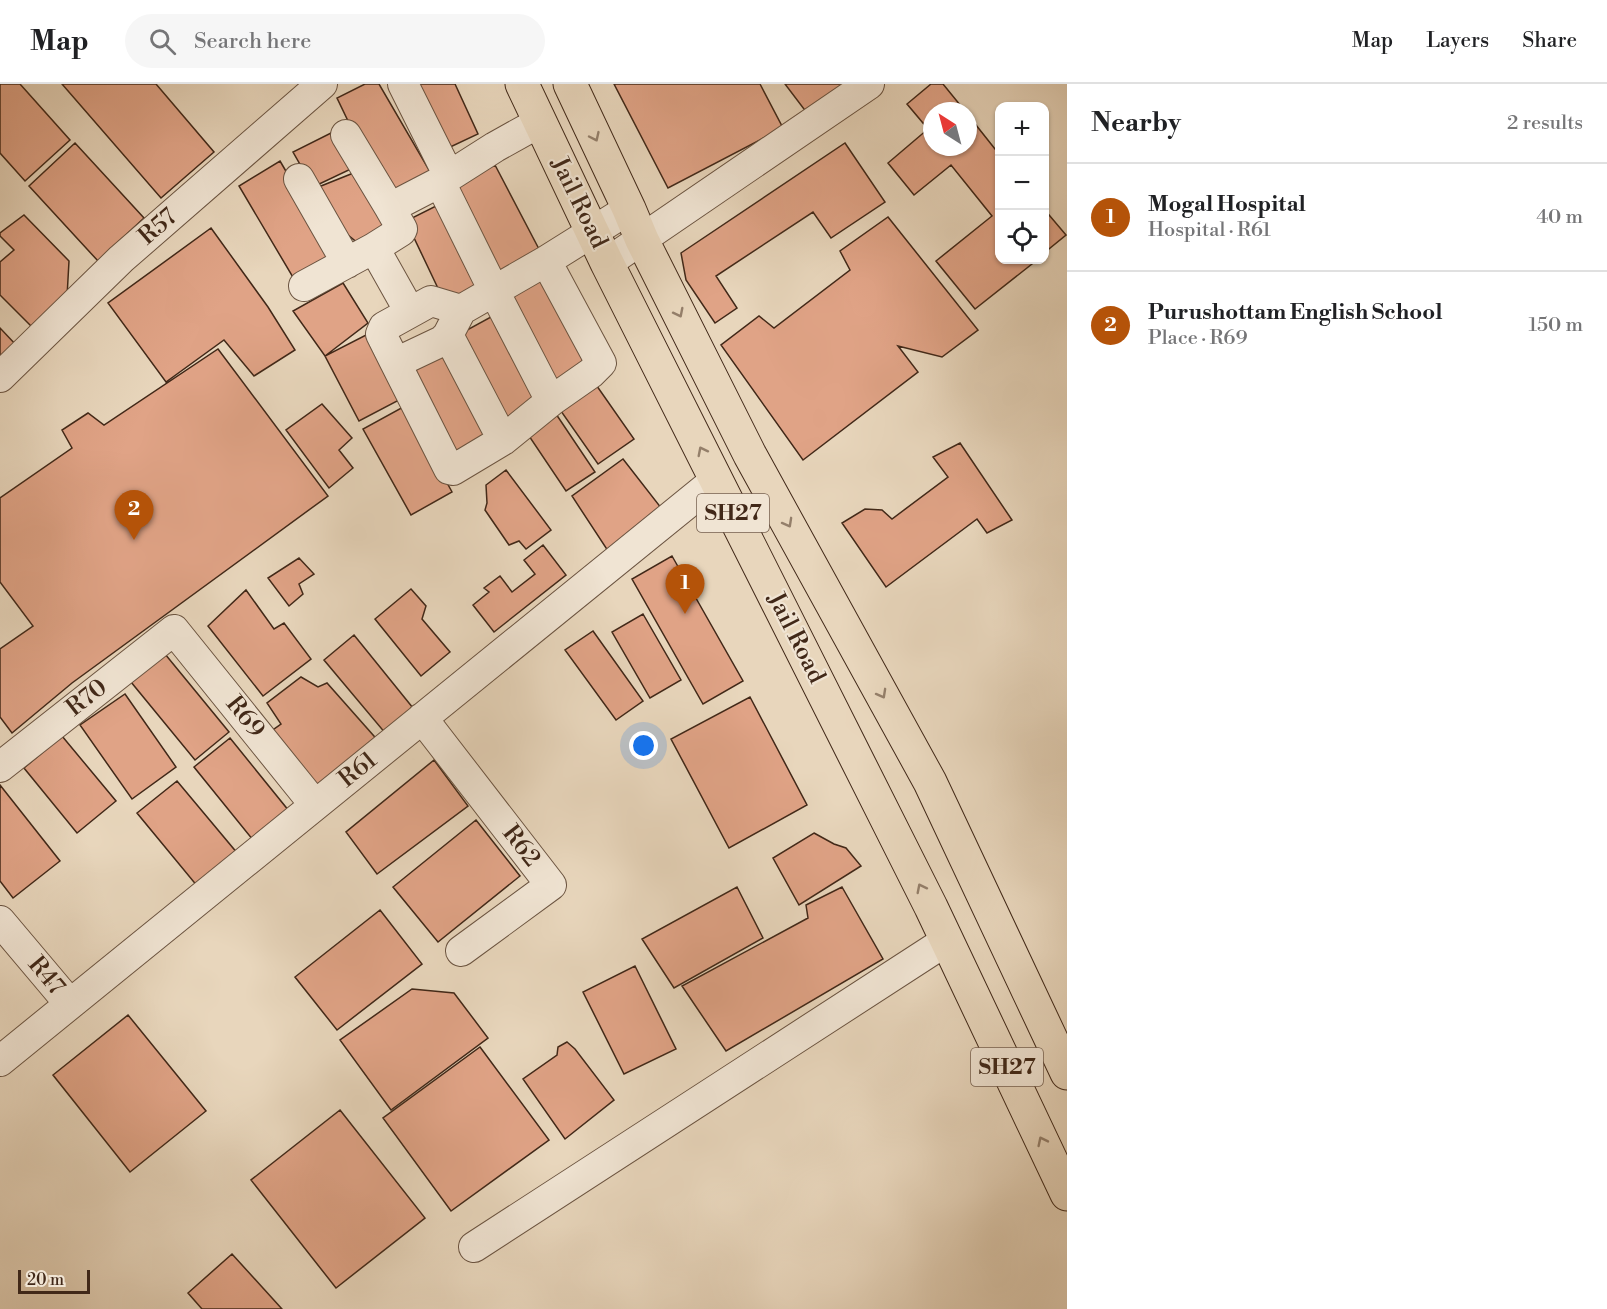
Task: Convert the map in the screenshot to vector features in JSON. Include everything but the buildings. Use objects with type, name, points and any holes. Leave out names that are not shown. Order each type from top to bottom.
[{"type":"main road","name":"Jail Road","points":[[522,84],[607,263],[946,941],[1067,1194]]},
{"type":"main road","points":[[570,84],[642,240],[750,455],[930,782],[1067,1073]]},
{"type":"street","name":"R57","points":[[0,377],[121,259],[322,84]]},
{"type":"street","points":[[403,84],[494,291],[551,401]]},
{"type":"street","points":[[607,263],[869,84]]},
{"type":"street","points":[[390,208],[540,122]]},
{"type":"street","points":[[304,286],[374,248],[402,229],[346,135]]},
{"type":"street","points":[[298,179],[346,263]]},
{"type":"street","points":[[395,362],[442,341],[454,323],[494,291],[629,210]]},
{"type":"street","points":[[374,248],[410,312]]},
{"type":"street","points":[[503,440],[454,323],[431,302],[384,327],[381,334],[449,469],[453,470],[503,440],[601,363],[546,261]]},
{"type":"street","name":"R61","points":[[0,1061],[716,480]]},
{"type":"street","name":"R70","points":[[0,767],[174,630]]},
{"type":"street","name":"R69","points":[[174,630],[315,805]]},
{"type":"street","name":"R62","points":[[422,718],[552,885],[461,951]]},
{"type":"street","name":"R47","points":[[0,921],[70,1004]]},
{"type":"street","points":[[474,1247],[946,941]]},
{"type":"place","name":"Purushottam English School","points":[[134,540]]},
{"type":"place","name":"Mogal Hospital","points":[[685,614]]}]
